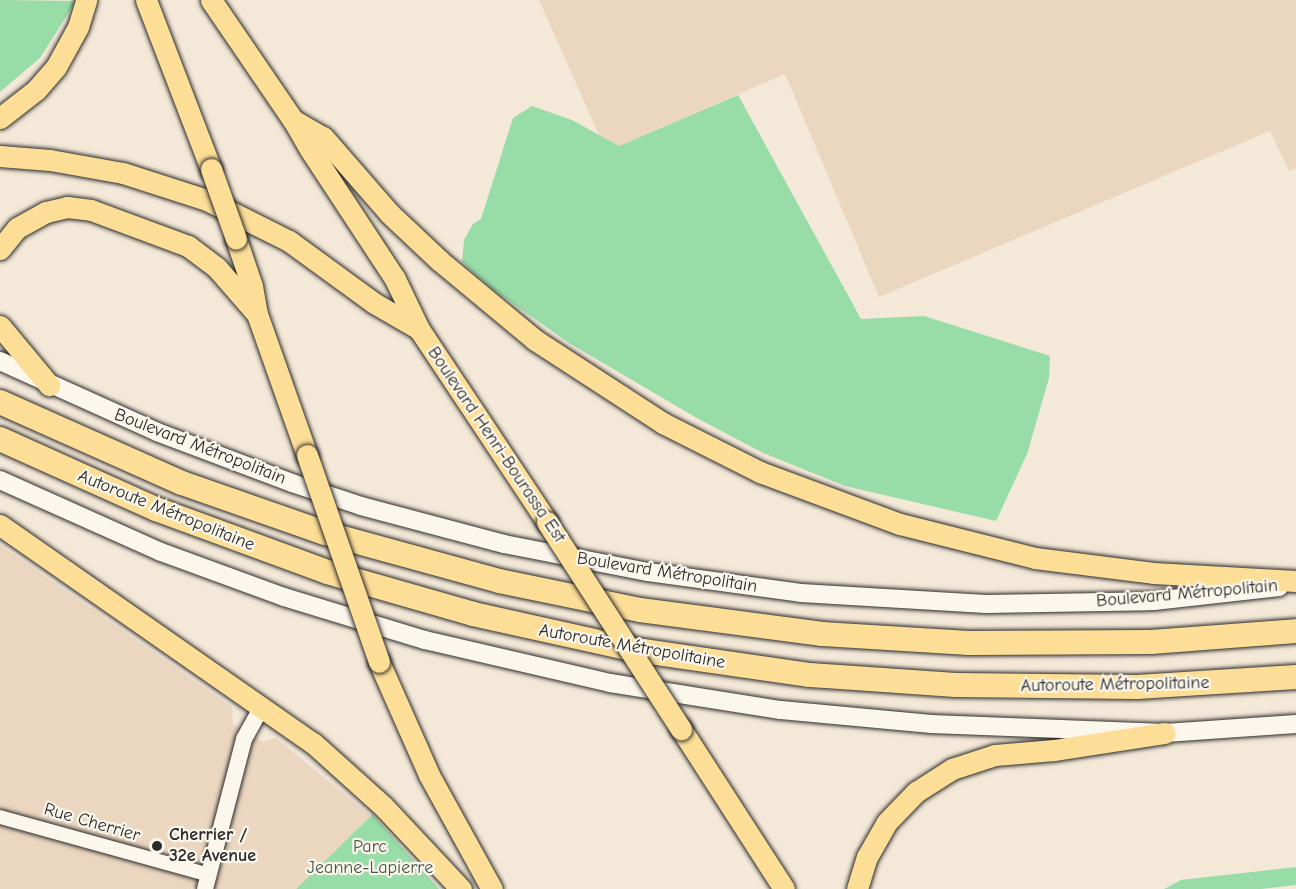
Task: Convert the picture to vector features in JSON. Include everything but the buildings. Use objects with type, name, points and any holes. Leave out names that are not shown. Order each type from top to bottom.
[{"type":"highway","name":"Autoroute Métropolitaine","points":[[0,402],[182,483],[325,533],[499,582],[640,610],[831,635],[996,644],[1150,642],[1296,631]]},
{"type":"highway","name":"Autoroute Métropolitaine","points":[[0,439],[156,509],[317,568],[473,614],[636,650],[800,674],[956,685],[1128,687],[1296,677]]},
{"type":"main road","points":[[0,118],[36,90],[56,67],[78,27],[86,0]]},
{"type":"main road","points":[[146,0],[236,239],[252,286],[257,314],[379,662],[434,786],[492,889]]},
{"type":"main road","name":"Boulevard Henri-Bourassa Est","points":[[211,0],[293,120],[395,279],[419,329],[547,522],[784,889]]},
{"type":"main road","points":[[293,120],[323,137],[382,205],[440,261],[535,340],[663,423],[760,472],[900,524],[1035,558],[1153,573],[1296,583]]},
{"type":"main road","points":[[0,156],[58,161],[112,171],[163,184],[207,200],[289,241],[374,303],[419,329]]},
{"type":"main road","points":[[0,249],[17,228],[46,212],[67,207],[91,210],[188,246],[217,268],[257,314]]},
{"type":"main road","points":[[0,326],[49,385]]},
{"type":"main road","name":"Boulevard Métropolitain","points":[[0,361],[49,385],[188,445],[361,506],[504,544],[657,574],[837,596],[1012,604],[1162,600],[1296,583]]},
{"type":"main road","points":[[0,480],[161,552],[284,597],[425,640],[559,673],[676,695],[830,715],[931,724],[1165,733]]},
{"type":"main road","points":[[0,525],[313,743],[359,783],[461,889]]},
{"type":"main road","points":[[857,889],[867,857],[887,822],[916,792],[952,769],[995,755],[1054,750],[1165,733],[1296,724]]},
{"type":"street","points":[[207,882],[244,739],[262,706]]},
{"type":"street","name":"Rue Cherrier","points":[[0,817],[207,882]]},
{"type":"shaded area","points":[[539,0],[1296,0],[1296,168],[1289,171],[1270,131],[879,297],[785,74],[619,146],[599,135]]},
{"type":"shaded area","points":[[0,545],[232,707],[233,724],[263,742],[276,738],[371,816],[296,889],[200,889],[192,887],[191,889],[0,889]]},
{"type":"green space","points":[[0,0],[76,1],[40,58],[0,92]]},
{"type":"green space","points":[[738,95],[861,319],[924,316],[1050,356],[1049,378],[1027,454],[996,521],[845,486],[761,452],[695,417],[569,343],[491,288],[462,262],[464,240],[473,224],[481,219],[513,118],[532,106],[572,120],[619,146]]},
{"type":"green space","name":"Parc Jeanne-Lapierre","points":[[372,814],[439,889],[296,889],[371,816]]},
{"type":"green space","points":[[1296,867],[1296,885],[1261,889],[1164,889],[1181,880]]},
{"type":"place","name":"Cherrier / 32e Avenue","points":[[157,846]]}]
